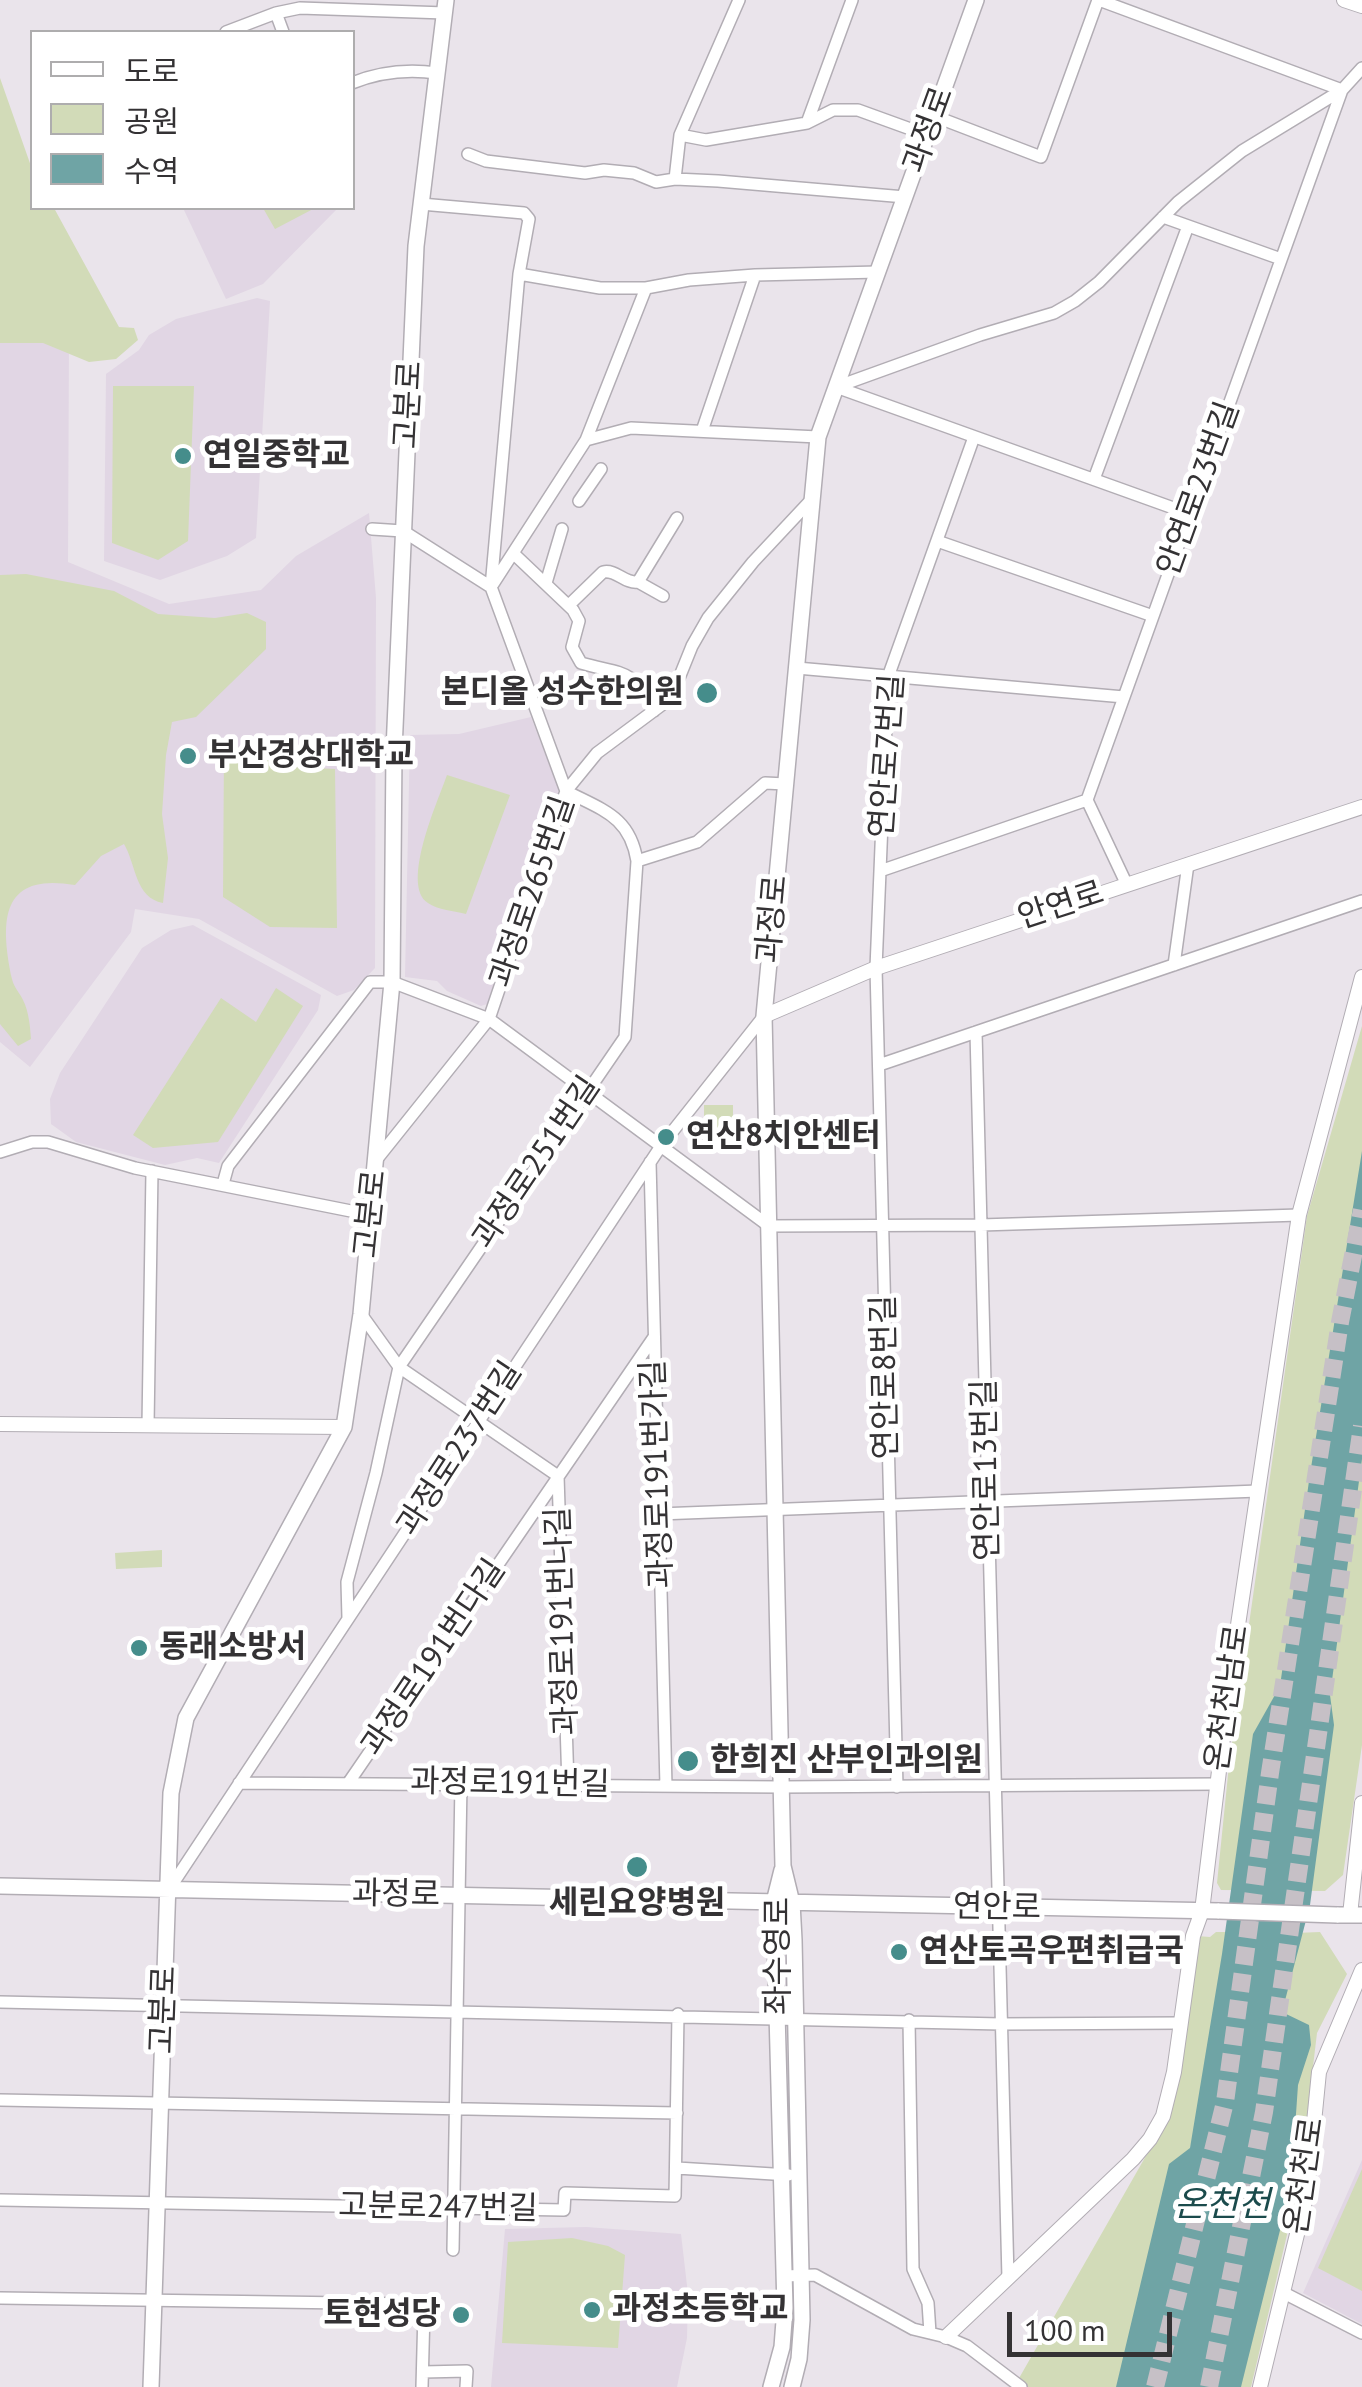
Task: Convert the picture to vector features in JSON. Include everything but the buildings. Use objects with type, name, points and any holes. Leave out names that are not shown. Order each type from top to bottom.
[{"type":"main road","name":"과정로","points":[[783,1866],[764,1016],[818,437],[976,0]]},
{"type":"main road","name":"고분로","points":[[151,2387],[171,1793],[186,1718],[344,1427],[361,1314],[392,982],[394,750],[421,204],[446,6]]},
{"type":"main road","name":"좌수영로","points":[[772,2387],[792,2276],[798,2175],[774,1902],[783,1866]]},
{"type":"main road","name":"좌수영로","points":[[783,1866],[792,1903],[781,2175],[799,2359],[792,2387]]},
{"type":"main road","name":"과정로","points":[[0,1886],[792,1903]]},
{"type":"main road","name":"연안로","points":[[792,1903],[1349,1915]]},
{"type":"street","points":[[675,179],[680,135],[739,0]]},
{"type":"street","points":[[807,123],[852,0]]},
{"type":"street","points":[[934,116],[1041,157],[1099,0],[1342,90]]},
{"type":"street","points":[[1344,0],[1362,6]]},
{"type":"street","points":[[231,30],[300,8],[446,6]]},
{"type":"street","points":[[276,13],[283,30]]},
{"type":"street","points":[[836,387],[1054,313],[1099,282],[1163,217],[1242,151],[1342,90],[1362,68]]},
{"type":"street","points":[[355,82],[416,70],[437,73]]},
{"type":"street","name":"안연로23번길","points":[[1088,800],[1342,90]]},
{"type":"street","points":[[680,135],[706,140],[807,123],[833,110],[858,110],[927,135]]},
{"type":"street","points":[[468,154],[486,161],[585,173],[634,173],[656,182],[675,179],[905,197]]},
{"type":"street","points":[[421,204],[524,213],[530,219],[519,274],[491,587],[566,792],[616,817],[628,832],[637,861],[697,842],[765,782],[786,784]]},
{"type":"street","points":[[1163,217],[1281,259]]},
{"type":"street","points":[[1094,480],[1188,226]]},
{"type":"street","points":[[519,274],[600,288],[646,288],[755,275],[878,272]]},
{"type":"street","points":[[702,431],[755,275]]},
{"type":"street","points":[[491,587],[586,440],[646,288]]},
{"type":"street","points":[[836,387],[1190,514]]},
{"type":"street","points":[[586,440],[631,428],[818,437]]},
{"type":"street","name":"연안로7번길","points":[[876,968],[888,677],[974,437]]},
{"type":"street","points":[[579,501],[601,470]]},
{"type":"street","name":"과정로265번길","points":[[377,1159],[489,1019],[566,792],[596,753],[671,698],[708,618],[812,499]]},
{"type":"street","points":[[638,582],[677,518]]},
{"type":"street","points":[[546,583],[562,529]]},
{"type":"street","points":[[372,530],[403,531],[491,587]]},
{"type":"street","points":[[936,541],[1153,616]]},
{"type":"street","points":[[514,554],[569,605],[578,621],[572,648],[580,662],[604,665],[641,684],[654,711]]},
{"type":"street","points":[[569,605],[608,571],[663,596]]},
{"type":"street","points":[[797,668],[1124,697]]},
{"type":"street","points":[[880,870],[1088,800],[1127,885]]},
{"type":"street","name":"안연로","points":[[764,1016],[876,968],[1362,807]]},
{"type":"street","name":"과정로251번길","points":[[348,1618],[347,1582],[399,1366],[626,1037],[637,861]]},
{"type":"street","points":[[1174,965],[1188,864]]},
{"type":"street","points":[[878,1065],[1362,901]]},
{"type":"street","name":"연안로8번길","points":[[876,968],[897,1786]]},
{"type":"street","name":"온천천남로","points":[[946,2336],[1134,2159],[1162,2116],[1193,1936],[1210,1911],[1217,1784],[1299,1215],[1362,976]]},
{"type":"street","points":[[223,1184],[228,1166],[370,982],[392,982],[489,1019],[769,1226],[981,1225],[1299,1215]]},
{"type":"street","name":"과정로237번길","points":[[168,1890],[650,1162],[764,1016]]},
{"type":"street","name":"연안로13번길","points":[[976,1032],[1008,2278]]},
{"type":"street","points":[[0,1152],[32,1142],[48,1142],[152,1171],[371,1215]]},
{"type":"street","name":"과정로191번가길","points":[[650,1162],[666,1786]]},
{"type":"street","points":[[148,1426],[152,1171]]},
{"type":"street","name":"과정로191번나길","points":[[361,1314],[399,1366],[558,1476],[568,1784]]},
{"type":"street","name":"과정로191번다길","points":[[349,1782],[654,1337]]},
{"type":"street","points":[[0,1424],[344,1427]]},
{"type":"street","points":[[659,1514],[1258,1491]]},
{"type":"street","name":"과정로191번길","points":[[240,1782],[781,1787],[1217,1784]]},
{"type":"street","points":[[453,2250],[461,1783]]},
{"type":"street","points":[[1349,1915],[1362,1804]]},
{"type":"street","name":"온천천로","points":[[1260,2387],[1307,2193],[1319,2072],[1362,1970]]},
{"type":"street","points":[[0,2002],[1001,2024],[1181,2023]]},
{"type":"street","points":[[678,2014],[676,2168],[798,2175]]},
{"type":"street","points":[[909,2020],[913,2269],[928,2303],[930,2333]]},
{"type":"street","points":[[0,2100],[677,2114]]},
{"type":"street","name":"고분로247번길","points":[[0,2200],[564,2210],[564,2193],[675,2196],[676,2168]]},
{"type":"street","points":[[792,2276],[815,2274],[914,2329],[946,2336],[967,2346],[1021,2387]]},
{"type":"street","points":[[1284,2293],[1362,2333]]},
{"type":"street","points":[[0,2298],[414,2304],[424,2312],[422,2387]]},
{"type":"street","points":[[422,2372],[467,2371],[466,2387]]},
{"type":"shaded area","points":[[184,210],[336,210],[263,284],[226,299]]},
{"type":"shaded area","name":"연일중학교","points":[[257,298],[270,301],[256,538],[227,556],[160,580],[104,561],[106,374],[139,350],[149,335],[176,319]]},
{"type":"shaded area","name":"부산경상대학교","points":[[0,333],[69,338],[68,562],[169,604],[261,590],[296,556],[369,513],[376,598],[375,968],[354,990],[337,996],[199,919],[135,909],[131,932],[30,1067],[0,1042]]},
{"type":"shaded area","points":[[531,717],[559,790],[487,1004],[481,1006],[447,991],[437,981],[405,977],[410,735],[459,734]]},
{"type":"shaded area","points":[[193,925],[321,995],[318,1010],[219,1163],[197,1158],[165,1165],[76,1142],[51,1124],[50,1099],[60,1073],[142,948],[171,930]]},
{"type":"shaded area","points":[[1362,2160],[1362,2324],[1303,2293]]},
{"type":"shaded area","name":"과정초등학교","points":[[586,2227],[681,2234],[688,2294],[687,2338],[677,2387],[491,2387],[505,2229]]},
{"type":"green space","points":[[0,78],[30,163],[30,210],[55,210],[119,327],[134,328],[138,340],[116,359],[89,362],[43,343],[0,343]]},
{"type":"green space","points":[[264,210],[311,210],[275,229]]},
{"type":"green space","points":[[113,386],[194,386],[188,541],[158,560],[112,543]]},
{"type":"green space","points":[[26,574],[114,591],[158,614],[215,618],[247,613],[266,622],[266,649],[196,717],[172,722],[162,814],[168,858],[163,903],[154,900],[142,887],[124,844],[101,856],[75,885],[32,886],[11,905],[7,920],[8,958],[13,982],[27,1009],[31,1039],[18,1046],[0,1024],[0,575]]},
{"type":"green space","points":[[224,747],[281,750],[293,767],[335,769],[337,928],[270,927],[223,897]]},
{"type":"green space","points":[[447,775],[510,795],[466,914],[428,903],[420,893],[418,879],[424,842]]},
{"type":"green space","points":[[276,988],[303,1006],[218,1142],[153,1148],[133,1135],[221,998],[256,1022]]},
{"type":"green space","points":[[1362,1026],[1362,1745],[1343,1875],[1325,1891],[1221,1890],[1217,1883],[1229,1765],[1307,1216]]},
{"type":"green space","points":[[704,1105],[733,1105],[733,1144],[704,1144]]},
{"type":"green space","points":[[162,1550],[162,1567],[116,1569],[115,1553]]},
{"type":"green space","points":[[1216,1932],[1233,1932],[1143,2387],[1014,2387],[1155,2140],[1197,1936],[1210,1937]]},
{"type":"green space","points":[[1320,1932],[1347,1974],[1317,2033],[1299,2184],[1251,2387],[1224,2387],[1274,2016],[1295,1933]]},
{"type":"green space","points":[[1362,2169],[1362,2291],[1318,2268]]},
{"type":"green space","points":[[572,2238],[608,2246],[625,2255],[618,2348],[502,2343],[508,2242]]},
{"type":"water","name":"온천천","points":[[1362,1151],[1362,1459],[1330,1695],[1334,1725],[1310,1905],[1282,2012],[1309,2025],[1311,2045],[1298,2085],[1291,2186],[1241,2387],[1116,2387],[1169,2164],[1190,2148],[1253,1734],[1280,1686]]},
{"type":"tunnel","points":[[1155,2387],[1225,2102],[1270,1773],[1340,1322],[1362,1210]]},
{"type":"tunnel","points":[[1209,2387],[1264,2112],[1362,1426]]},
{"type":"place","name":"연일중학교","points":[[183,456]]},
{"type":"place","name":"본디올 성수한의원","points":[[707,693]]},
{"type":"place","name":"부산경상대학교","points":[[188,756]]},
{"type":"place","name":"연산8치안센터","points":[[666,1137]]},
{"type":"place","name":"동래소방서","points":[[139,1648]]},
{"type":"place","name":"한희진 산부인과의원","points":[[688,1761]]},
{"type":"place","name":"세린요양병원","points":[[637,1867]]},
{"type":"place","name":"연산토곡우편취급국","points":[[899,1952]]},
{"type":"place","name":"과정초등학교","points":[[592,2310]]},
{"type":"place","name":"토현성당","points":[[461,2315]]}]
